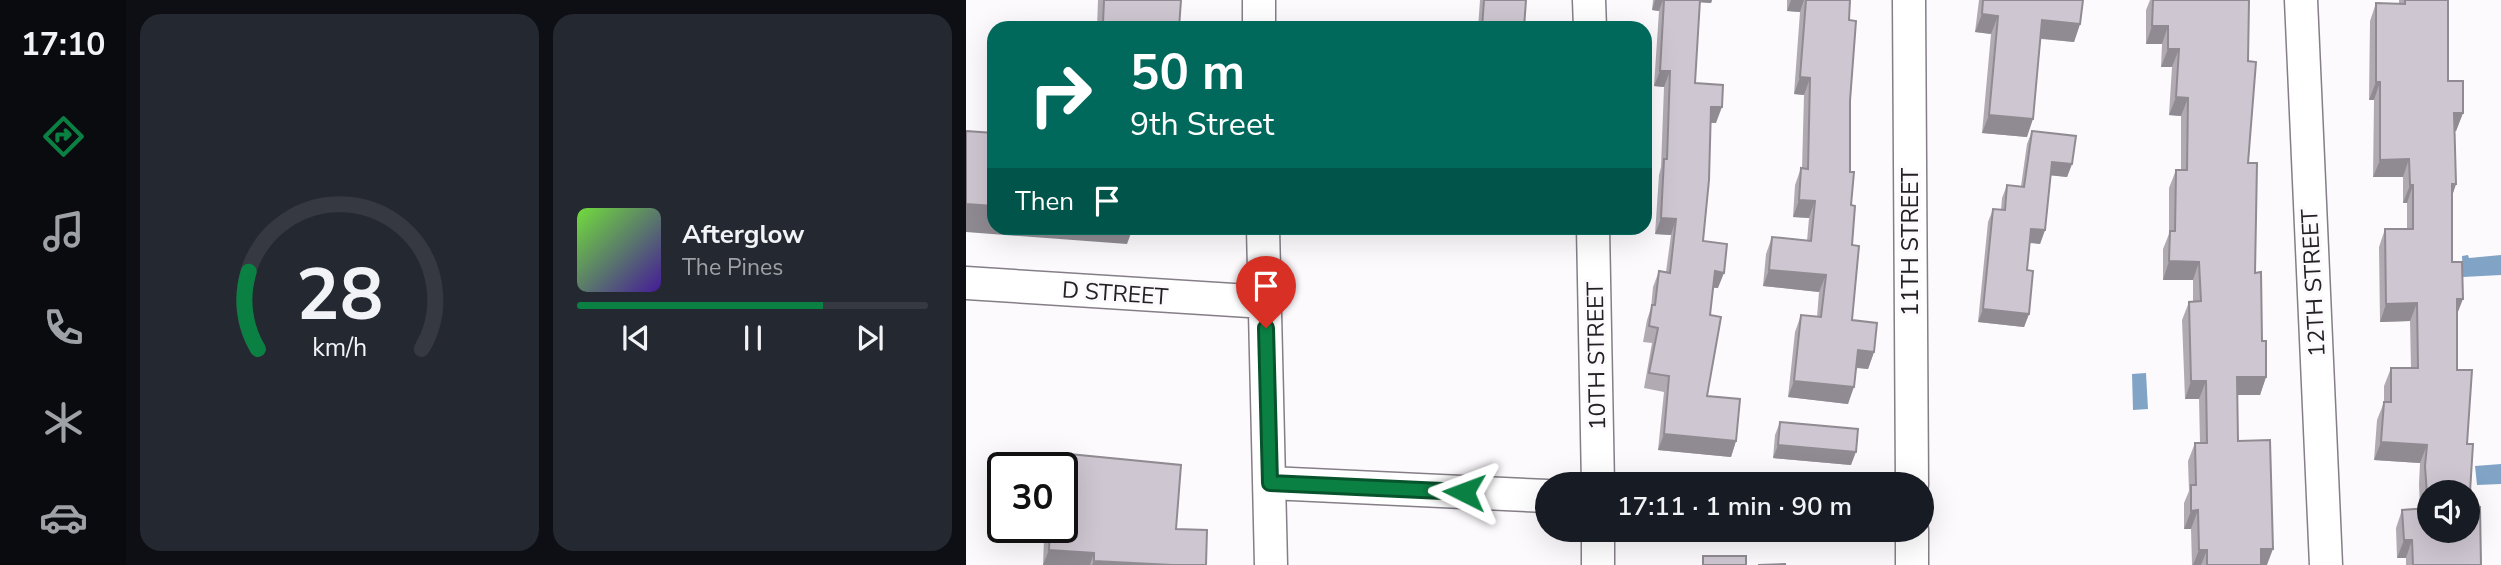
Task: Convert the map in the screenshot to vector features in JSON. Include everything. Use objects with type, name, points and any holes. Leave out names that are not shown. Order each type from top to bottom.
[{"type":"street","points":[[1259,0],[1259,21]]},
{"type":"street","points":[[1589,0],[1590,21]]},
{"type":"street","name":"11TH STREET","points":[[1909,0],[1912,472]]},
{"type":"street","name":"12TH STREET","points":[[2301,0],[2326,565]]},
{"type":"street","points":[[1263,235],[1271,565]]},
{"type":"street","name":"10TH STREET","points":[[1593,235],[1598,472]]},
{"type":"street","name":"D STREET","points":[[966,283],[1265,302]]},
{"type":"street","points":[[1270,483],[1535,495]]},
{"type":"street","points":[[1598,542],[1598,565]]},
{"type":"street","points":[[1912,542],[1913,565]]},
{"type":"water","points":[[2468,255],[2469,258],[2501,255],[2501,275],[2463,277],[2462,256]]},
{"type":"water","points":[[2146,373],[2148,409],[2133,410],[2132,374]]},
{"type":"water","points":[[2501,464],[2501,484],[2480,485],[2480,480],[2476,480],[2475,466]]},
{"type":"building","points":[[1104,0],[1181,0],[1180,21],[1103,21]]},
{"type":"building","points":[[1484,0],[1526,0],[1524,21],[1482,21]]},
{"type":"building","points":[[1664,0],[1700,0],[1695,83],[1723,85],[1722,107],[1711,107],[1709,180],[1703,241],[1727,244],[1724,273],[1715,271],[1710,315],[1721,317],[1707,396],[1740,399],[1736,441],[1664,434],[1669,376],[1649,373],[1658,328],[1649,326],[1652,305],[1655,305],[1659,271],[1670,273],[1676,219],[1661,218],[1664,159],[1667,159],[1670,71],[1660,71]]},
{"type":"building","points":[[1806,0],[1850,0],[1849,20],[1856,21],[1850,101],[1850,172],[1854,172],[1851,205],[1855,206],[1852,245],[1859,246],[1852,320],[1877,323],[1874,352],[1858,350],[1854,387],[1794,381],[1801,315],[1821,317],[1826,275],[1769,270],[1772,237],[1811,241],[1815,201],[1799,200],[1801,168],[1808,169],[1810,78],[1800,77]]},
{"type":"building","points":[[1983,0],[2083,0],[2080,24],[2042,20],[2033,119],[1989,115],[1998,16],[1982,14]]},
{"type":"building","points":[[2153,0],[2249,0],[2248,61],[2256,62],[2248,163],[2257,163],[2255,273],[2261,272],[2262,341],[2266,341],[2266,377],[2237,377],[2238,441],[2270,440],[2273,549],[2261,549],[2261,565],[2207,565],[2207,550],[2199,550],[2198,510],[2191,511],[2191,485],[2196,485],[2195,443],[2207,443],[2206,381],[2191,381],[2189,302],[2201,301],[2199,262],[2169,261],[2170,231],[2175,231],[2176,170],[2187,170],[2188,98],[2176,97],[2179,49],[2168,49],[2168,26],[2152,26]]},
{"type":"building","points":[[2405,0],[2448,0],[2448,81],[2463,81],[2463,113],[2454,113],[2456,184],[2452,184],[2452,262],[2462,262],[2463,299],[2457,299],[2457,370],[2472,370],[2467,444],[2473,444],[2471,480],[2426,480],[2427,445],[2381,442],[2384,402],[2391,402],[2391,368],[2418,368],[2417,303],[2386,304],[2385,229],[2413,229],[2413,185],[2410,185],[2409,159],[2380,160],[2376,3],[2405,4]]},
{"type":"building","points":[[966,131],[987,132],[987,206],[966,204]]},
{"type":"building","points":[[2032,131],[2076,136],[2072,164],[2052,162],[2045,230],[2031,229],[2027,270],[2033,271],[2029,314],[1983,309],[1993,209],[2005,210],[2007,185],[2024,187]]},
{"type":"building","points":[[1780,422],[1858,429],[1856,452],[1778,445]]},
{"type":"building","points":[[1078,455],[1181,465],[1176,529],[1207,530],[1206,565],[1094,561],[1094,553],[1049,550],[1049,543],[1078,543]]},
{"type":"building","points":[[2480,507],[2481,565],[2413,565],[2412,540],[2404,540],[2402,510],[2417,509],[2417,543],[2480,543]]},
{"type":"building","points":[[1703,556],[1746,556],[1746,565],[1703,565]]},
{"type":"route","points":[[1266,328],[1270,483],[1464,492]]}]
